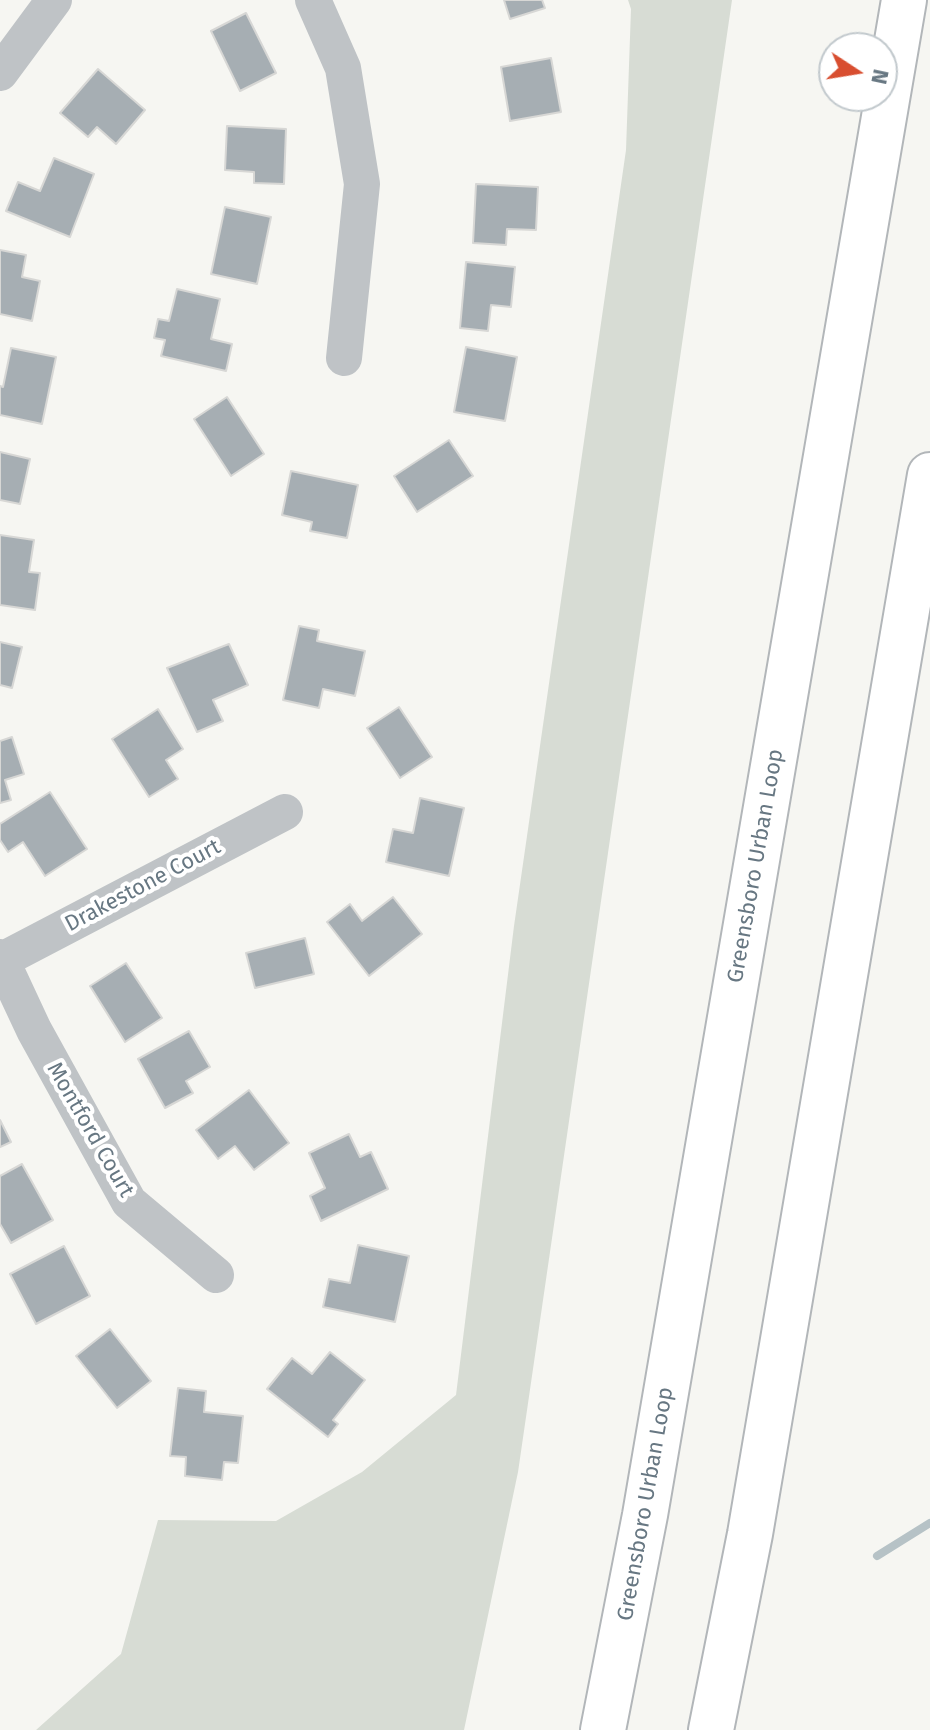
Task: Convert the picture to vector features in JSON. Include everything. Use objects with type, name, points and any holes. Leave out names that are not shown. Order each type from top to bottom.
[{"type":"highway","name":"Greensboro Urban Loop","points":[[603,1730],[651,1484],[904,0]]},
{"type":"highway","points":[[711,1730],[752,1518],[930,475]]},
{"type":"street","points":[[0,73],[54,0]]},
{"type":"street","points":[[313,0],[343,68],[362,184],[344,358]]},
{"type":"street","name":"Drakestone Court","points":[[1,959],[285,812]]},
{"type":"street","name":"Montford Court","points":[[1,959],[34,1030],[129,1202],[216,1275]]},
{"type":"shaded area","points":[[628,0],[732,0],[518,1472],[464,1730],[36,1730],[121,1654],[158,1520],[276,1521],[362,1472],[456,1395],[514,926],[626,150],[631,9]]},
{"type":"building","points":[[504,0],[542,0],[545,8],[510,19]]},
{"type":"building","points":[[246,13],[276,73],[240,91],[211,31]]},
{"type":"building","points":[[551,58],[561,112],[510,121],[501,67]]},
{"type":"building","points":[[98,69],[145,110],[116,144],[97,127],[88,137],[60,113]]},
{"type":"building","points":[[227,126],[286,129],[284,184],[254,183],[254,172],[225,170]]},
{"type":"building","points":[[54,158],[94,174],[70,237],[6,211],[18,182],[40,191]]},
{"type":"building","points":[[476,184],[538,187],[536,230],[507,229],[506,245],[473,243]]},
{"type":"building","points":[[225,207],[271,217],[257,284],[211,274]]},
{"type":"building","points":[[0,250],[26,255],[22,277],[40,281],[32,321],[0,314]]},
{"type":"building","points":[[466,262],[515,267],[511,307],[491,305],[488,331],[460,328]]},
{"type":"building","points":[[177,289],[220,299],[211,339],[232,344],[226,371],[161,356],[165,340],[154,338],[158,319],[169,321]]},
{"type":"building","points":[[466,347],[517,357],[505,421],[454,412]]},
{"type":"building","points":[[11,348],[56,357],[42,424],[0,415],[0,386],[3,387]]},
{"type":"building","points":[[227,397],[264,454],[231,476],[194,419]]},
{"type":"building","points":[[449,440],[473,476],[417,512],[394,476]]},
{"type":"building","points":[[0,452],[30,459],[20,504],[0,500]]},
{"type":"building","points":[[291,471],[358,485],[347,538],[310,531],[312,522],[282,515]]},
{"type":"building","points":[[0,535],[34,540],[29,572],[40,573],[35,610],[0,605]]},
{"type":"building","points":[[299,626],[319,630],[317,641],[365,651],[355,696],[323,689],[319,708],[283,700]]},
{"type":"building","points":[[0,642],[22,647],[12,688],[0,685]]},
{"type":"building","points":[[229,644],[248,685],[213,700],[223,721],[197,732],[167,668]]},
{"type":"building","points":[[399,707],[432,757],[400,778],[367,728]]},
{"type":"building","points":[[158,709],[183,749],[166,760],[178,779],[149,797],[112,739]]},
{"type":"building","points":[[12,737],[24,774],[5,780],[11,800],[0,803],[0,741]]},
{"type":"building","points":[[50,792],[87,849],[45,876],[23,842],[8,852],[0,840],[0,824]]},
{"type":"building","points":[[420,798],[464,808],[449,876],[386,862],[393,829],[413,833]]},
{"type":"building","points":[[393,897],[422,934],[369,976],[327,922],[350,904],[362,921]]},
{"type":"building","points":[[305,938],[314,974],[255,988],[246,953]]},
{"type":"building","points":[[126,963],[162,1018],[125,1042],[90,986]]},
{"type":"building","points":[[189,1031],[210,1067],[186,1081],[193,1093],[165,1108],[138,1059]]},
{"type":"building","points":[[249,1090],[289,1143],[254,1170],[235,1146],[218,1159],[196,1130]]},
{"type":"building","points":[[0,1120],[11,1142],[0,1147]]},
{"type":"building","points":[[349,1134],[360,1157],[371,1152],[388,1189],[321,1221],[310,1196],[325,1188],[309,1153]]},
{"type":"building","points":[[22,1164],[53,1220],[11,1243],[0,1224],[0,1176]]},
{"type":"building","points":[[358,1245],[409,1256],[395,1322],[323,1307],[329,1279],[350,1283]]},
{"type":"building","points":[[64,1246],[90,1296],[36,1324],[10,1274]]},
{"type":"building","points":[[110,1329],[151,1381],[117,1408],[76,1356]]},
{"type":"building","points":[[330,1352],[365,1380],[333,1420],[338,1424],[328,1437],[267,1389],[292,1358],[312,1374]]},
{"type":"building","points":[[178,1388],[206,1391],[204,1412],[243,1416],[238,1463],[224,1462],[222,1480],[185,1476],[186,1457],[170,1456]]},
{"type":"waterway","points":[[877,1556],[930,1523]]}]
